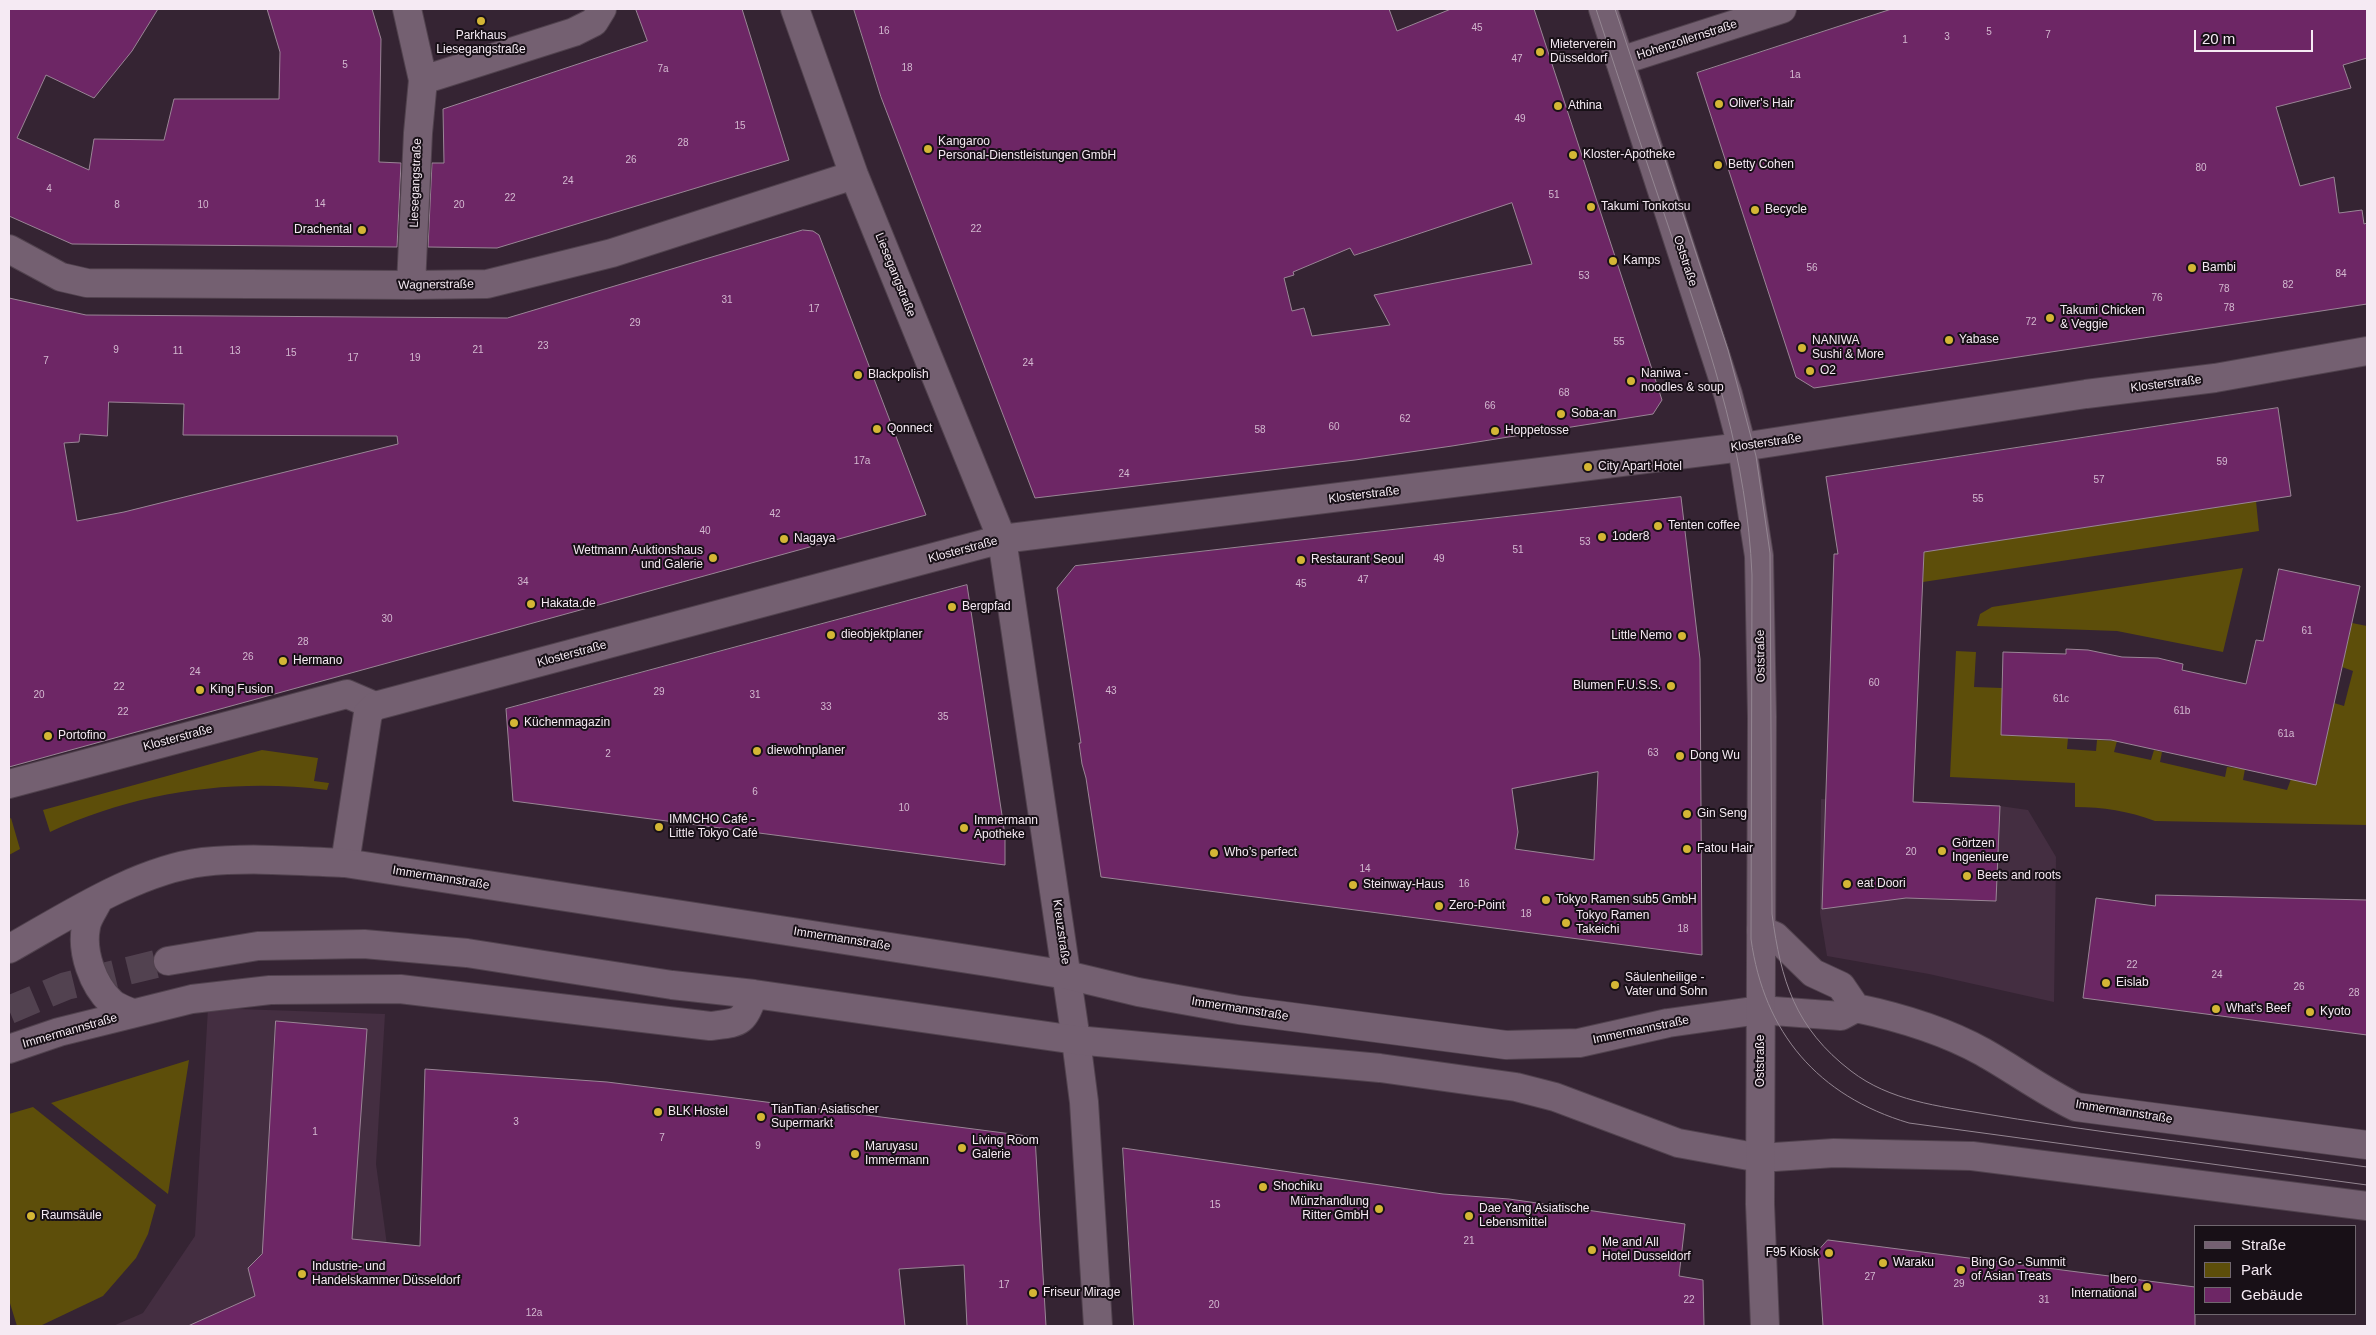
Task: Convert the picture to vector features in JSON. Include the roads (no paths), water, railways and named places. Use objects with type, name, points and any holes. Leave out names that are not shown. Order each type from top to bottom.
[{"type":"street","name":"Liesegangstraße","points":[[407,9],[423,80],[418,132],[411,286]]},
{"type":"street","points":[[423,80],[574,32],[594,22],[602,9]]},
{"type":"street","name":"Liesegangstraße","points":[[795,9],[854,174],[1002,539]]},
{"type":"street","name":"Oststraße","points":[[1603,9],[1720,368],[1742,447],[1759,556],[1762,718],[1760,1204],[1765,1326]]},
{"type":"street","name":"Hohenzollernstraße","points":[[1620,61],[1782,9]]},
{"type":"street","name":"Wagnerstraße","points":[[9,249],[61,277],[87,283],[411,286],[487,284],[612,253],[854,174]]},
{"type":"street","name":"Klosterstraße","points":[[9,784],[347,694],[375,706],[1002,539],[1742,447],[2076,396],[2215,378],[2367,351]]},
{"type":"street","name":"Kreuzstraße","points":[[1002,539],[1084,1102],[1098,1326]]},
{"type":"street","points":[[344,862],[368,713],[375,706]]},
{"type":"street","name":"Immermannstraße","points":[[9,949],[99,899],[154,875],[202,862],[257,860],[344,862],[1067,975],[1138,992],[1239,1010],[1506,1045],[1579,1043],[1668,1023],[1760,1010],[1798,1011],[1841,1016],[1856,1008],[1913,1023],[1974,1048],[2042,1090],[2076,1107],[2367,1145]]},
{"type":"street","name":"Immermannstraße","points":[[99,899],[86,926],[85,939],[88,964],[112,1004],[132,1013]]},
{"type":"street","points":[[1761,930],[1775,936],[1802,965],[1813,973],[1841,986],[1856,1008]]},
{"type":"street","points":[[168,961],[258,946],[364,944],[467,953],[672,985],[754,994],[1076,1040],[1380,1068],[1516,1087],[1555,1097],[1678,1143],[1760,1158],[1834,1153],[1972,1156],[2367,1206]]},
{"type":"street","name":"Immermannstraße","points":[[9,1049],[59,1032],[192,999],[270,990],[400,989],[710,1026],[734,1023],[745,1017],[754,994]]},
{"type":"tunnel","points":[[9,1010],[66,986],[168,961]]},
{"type":"tram line","points":[[1596,9],[1703,330],[1736,450],[1749,532],[1752,575],[1751,939],[1758,973],[1768,1004],[1783,1031],[1801,1056],[1822,1078],[1848,1096],[1877,1111],[1909,1123],[2367,1185]]},
{"type":"tram line","points":[[1615,9],[1728,350],[1756,456],[1770,553],[1772,914],[1780,961],[1786,982],[1804,1020],[1816,1038],[1851,1071],[1882,1089],[1915,1101],[2049,1124],[2367,1167]]},
{"type":"place","name":"Parkhaus Liesegangstraße","points":[[481,21]]},
{"type":"place","name":"Mieterverein Düsseldorf","points":[[1540,52]]},
{"type":"place","name":"Oliver's Hair","points":[[1719,104]]},
{"type":"place","name":"Athina","points":[[1558,106]]},
{"type":"place","name":"Kangaroo Personal-Dienstleistungen GmbH","points":[[928,149]]},
{"type":"place","name":"Kloster-Apotheke","points":[[1573,155]]},
{"type":"place","name":"Betty Cohen","points":[[1718,165]]},
{"type":"place","name":"Takumi Tonkotsu","points":[[1591,207]]},
{"type":"place","name":"Becycle","points":[[1755,210]]},
{"type":"place","name":"Drachental","points":[[362,230]]},
{"type":"place","name":"Kamps","points":[[1613,261]]},
{"type":"place","name":"Bambi","points":[[2192,268]]},
{"type":"place","name":"Takumi Chicken & Veggie","points":[[2050,318]]},
{"type":"place","name":"Yabase","points":[[1949,340]]},
{"type":"place","name":"NANIWA Sushi & More","points":[[1802,348]]},
{"type":"place","name":"O2","points":[[1810,371]]},
{"type":"place","name":"Blackpolish","points":[[858,375]]},
{"type":"place","name":"Naniwa - noodles & soup","points":[[1631,381]]},
{"type":"place","name":"Soba-an","points":[[1561,414]]},
{"type":"place","name":"Qonnect","points":[[877,429]]},
{"type":"place","name":"Hoppetosse","points":[[1495,431]]},
{"type":"place","name":"City Apart Hotel","points":[[1588,467]]},
{"type":"place","name":"Tenten coffee","points":[[1658,526]]},
{"type":"place","name":"1oder8","points":[[1602,537]]},
{"type":"place","name":"Nagaya","points":[[784,539]]},
{"type":"place","name":"Wettmann Auktionshaus und Galerie","points":[[713,558]]},
{"type":"place","name":"Restaurant Seoul","points":[[1301,560]]},
{"type":"place","name":"Hakata.de","points":[[531,604]]},
{"type":"place","name":"Bergpfad","points":[[952,607]]},
{"type":"place","name":"dieobjektplaner","points":[[831,635]]},
{"type":"place","name":"Little Nemo","points":[[1682,636]]},
{"type":"place","name":"Hermano","points":[[283,661]]},
{"type":"place","name":"Blumen F.U.S.S.","points":[[1671,686]]},
{"type":"place","name":"King Fusion","points":[[200,690]]},
{"type":"place","name":"Küchenmagazin","points":[[514,723]]},
{"type":"place","name":"Portofino","points":[[48,736]]},
{"type":"place","name":"diewohnplaner","points":[[757,751]]},
{"type":"place","name":"Dong Wu","points":[[1680,756]]},
{"type":"place","name":"Gin Seng","points":[[1687,814]]},
{"type":"place","name":"IMMCHO Café - Little Tokyo Café","points":[[659,827]]},
{"type":"place","name":"Immermann Apotheke","points":[[964,828]]},
{"type":"place","name":"Fatou Hair","points":[[1687,849]]},
{"type":"place","name":"Görtzen Ingenieure","points":[[1942,851]]},
{"type":"place","name":"Who’s perfect","points":[[1214,853]]},
{"type":"place","name":"Beets and roots","points":[[1967,876]]},
{"type":"place","name":"eat Doori","points":[[1847,884]]},
{"type":"place","name":"Steinway-Haus","points":[[1353,885]]},
{"type":"place","name":"Tokyo Ramen sub5 GmbH","points":[[1546,900]]},
{"type":"place","name":"Zero-Point","points":[[1439,906]]},
{"type":"place","name":"Tokyo Ramen Takeichi","points":[[1566,923]]},
{"type":"place","name":"Eislab","points":[[2106,983]]},
{"type":"place","name":"Säulenheilige - Vater und Sohn","points":[[1615,985]]},
{"type":"place","name":"What's Beef","points":[[2216,1009]]},
{"type":"place","name":"Kyoto","points":[[2310,1012]]},
{"type":"place","name":"BLK Hostel","points":[[658,1112]]},
{"type":"place","name":"TianTian Asiatischer Supermarkt","points":[[761,1117]]},
{"type":"place","name":"Living Room Galerie","points":[[962,1148]]},
{"type":"place","name":"Maruyasu Immermann","points":[[855,1154]]},
{"type":"place","name":"Shochiku","points":[[1263,1187]]},
{"type":"place","name":"Münzhandlung Ritter GmbH","points":[[1379,1209]]},
{"type":"place","name":"Raumsäule","points":[[31,1216]]},
{"type":"place","name":"Dae Yang Asiatische Lebensmittel","points":[[1469,1216]]},
{"type":"place","name":"Me and All Hotel Dusseldorf","points":[[1592,1250]]},
{"type":"place","name":"F95 Kiosk","points":[[1829,1253]]},
{"type":"place","name":"Waraku","points":[[1883,1263]]},
{"type":"place","name":"Bing Go - Summit of Asian Treats","points":[[1961,1270]]},
{"type":"place","name":"Industrie- und Handelskammer Düsseldorf","points":[[302,1274]]},
{"type":"place","name":"Ibero International","points":[[2147,1287]]},
{"type":"place","name":"Friseur Mirage","points":[[1033,1293]]}]
